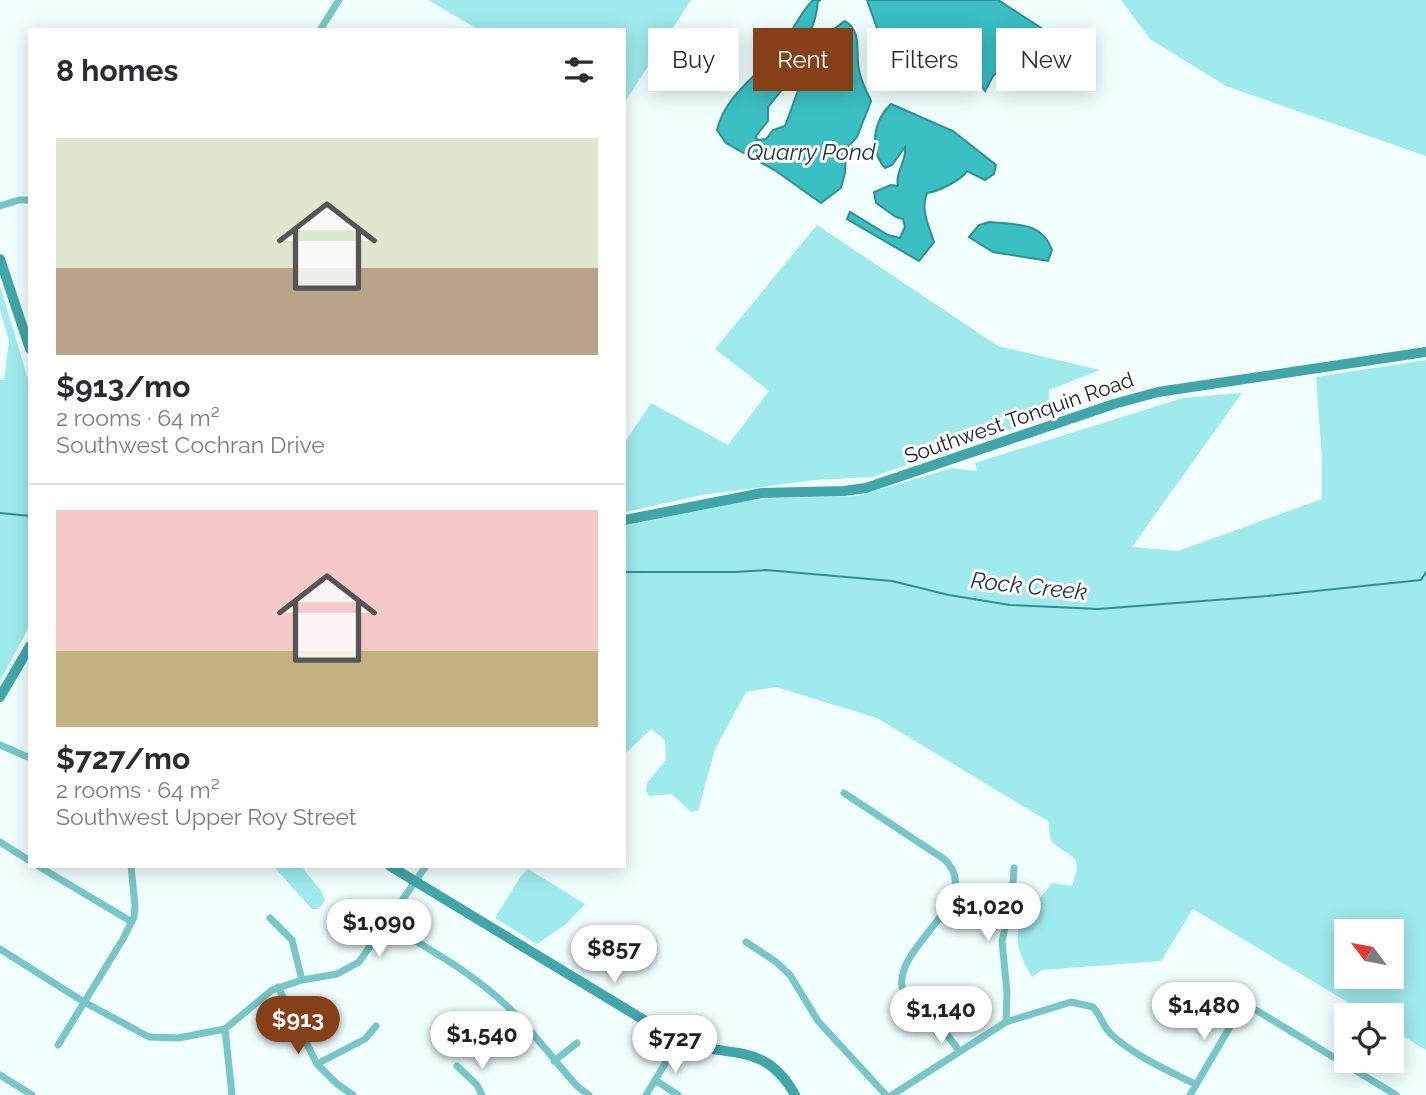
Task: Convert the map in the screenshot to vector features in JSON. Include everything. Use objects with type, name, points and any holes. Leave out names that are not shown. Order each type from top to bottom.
[{"type":"main road","points":[[0,259],[28,343]]},
{"type":"main road","name":"Southwest Tonquin Road","points":[[626,520],[762,493],[866,488],[1114,404],[1158,392],[1426,352]]},
{"type":"main road","points":[[0,697],[28,649]]},
{"type":"main road","points":[[393,868],[679,1041],[762,1059],[780,1071],[795,1095]]},
{"type":"street","points":[[321,28],[339,0]]},
{"type":"street","points":[[0,206],[28,200]]},
{"type":"street","points":[[0,745],[28,757]]},
{"type":"street","points":[[845,793],[943,859],[953,869],[957,882],[952,897],[905,967],[901,984],[908,1000],[940,1026],[959,1051]]},
{"type":"street","points":[[0,842],[28,860]]},
{"type":"street","points":[[41,868],[132,922]]},
{"type":"street","points":[[58,1045],[132,922],[135,906],[131,868]]},
{"type":"street","points":[[0,949],[85,1002],[149,1037],[178,1038],[225,1029],[265,994],[278,987],[349,969],[364,956],[425,868]]},
{"type":"street","points":[[1006,1022],[1007,992],[1002,941],[1012,898],[1014,869]]},
{"type":"street","points":[[270,918],[292,940],[302,980]]},
{"type":"street","points":[[387,924],[478,981],[509,1008],[554,1061],[589,1095]]},
{"type":"street","points":[[746,942],[775,961],[790,975],[818,1021],[886,1095]]},
{"type":"street","points":[[278,987],[317,1064],[337,1084],[353,1095]]},
{"type":"street","points":[[1218,987],[1396,1095]]},
{"type":"street","points":[[892,1095],[1006,1022],[1071,1002],[1089,1005],[1097,1011],[1107,1030],[1117,1039],[1149,1060],[1195,1084]]},
{"type":"street","points":[[1190,1095],[1244,1003]]},
{"type":"street","points":[[317,1064],[365,1039],[376,1026]]},
{"type":"street","points":[[225,1029],[232,1095]]},
{"type":"street","points":[[646,1095],[679,1041]]},
{"type":"street","points":[[554,1061],[577,1043]]},
{"type":"street","points":[[457,1066],[477,1085],[482,1095]]},
{"type":"street","points":[[0,1075],[32,1095]]},
{"type":"street","points":[[655,1080],[678,1095]]},
{"type":"shaded area","points":[[428,0],[691,0],[673,28],[648,28],[648,66],[626,100],[626,28],[476,28]]},
{"type":"shaded area","points":[[1121,0],[1426,0],[1426,156],[1226,86],[1150,39]]},
{"type":"shaded area","points":[[817,225],[998,346],[1100,370],[1049,390],[1049,416],[872,477],[815,480],[702,495],[626,512],[626,440],[651,403],[728,445],[769,391],[715,349]]},
{"type":"shaded area","points":[[0,286],[28,379],[28,629],[0,681],[0,380],[4,380],[9,341],[0,309]]},
{"type":"shaded area","points":[[1426,360],[1426,1050],[1404,1037],[1404,1003],[1349,1003],[1193,909],[1161,961],[1042,970],[1032,977],[1019,947],[1020,926],[1052,883],[1072,886],[1076,875],[1076,861],[1051,841],[1048,821],[877,718],[776,687],[746,692],[715,749],[698,811],[691,812],[672,794],[649,796],[646,791],[647,783],[666,760],[665,740],[651,729],[626,753],[626,526],[740,502],[774,498],[858,496],[952,468],[977,471],[975,463],[1183,398],[1242,393],[1132,547],[1178,551],[1322,499],[1316,377]]},
{"type":"shaded area","points":[[275,868],[303,868],[325,900],[319,909],[312,909]]},
{"type":"shaded area","points":[[528,869],[585,904],[565,925],[537,944],[495,918]]},
{"type":"water","name":"Quarry Pond","points":[[813,0],[821,0],[818,1],[812,28],[793,28]]},
{"type":"water","points":[[867,0],[998,0],[1041,28],[996,28],[996,74],[985,91],[982,86],[982,28],[877,28]]},
{"type":"water","name":"Quarry Pond","points":[[845,21],[853,28],[835,28]]},
{"type":"water","name":"Quarry Pond","points":[[853,28],[857,38],[858,67],[871,101],[857,137],[846,149],[841,188],[821,203],[776,171],[726,143],[717,130],[721,117],[753,77],[753,91],[781,91],[768,107],[768,121],[756,136],[757,140],[766,139],[773,130],[785,126],[798,91],[853,91]]},
{"type":"water","points":[[891,104],[953,131],[996,165],[994,174],[985,180],[967,171],[949,185],[927,193],[925,211],[934,242],[919,261],[847,219],[850,212],[888,235],[900,238],[905,227],[903,219],[876,203],[874,192],[891,185],[898,186],[904,157],[905,147],[892,165],[885,168],[876,152],[877,126]]},
{"type":"water","points":[[989,222],[1035,229],[1048,241],[1052,250],[1048,261],[993,252],[969,237],[979,225]]},
{"type":"waterway","name":"Rock Creek","points":[[0,513],[28,516]]},
{"type":"waterway","name":"Rock Creek","points":[[626,572],[766,570],[892,581],[949,595],[1010,605],[1098,609],[1268,596],[1421,580],[1426,572]]}]
